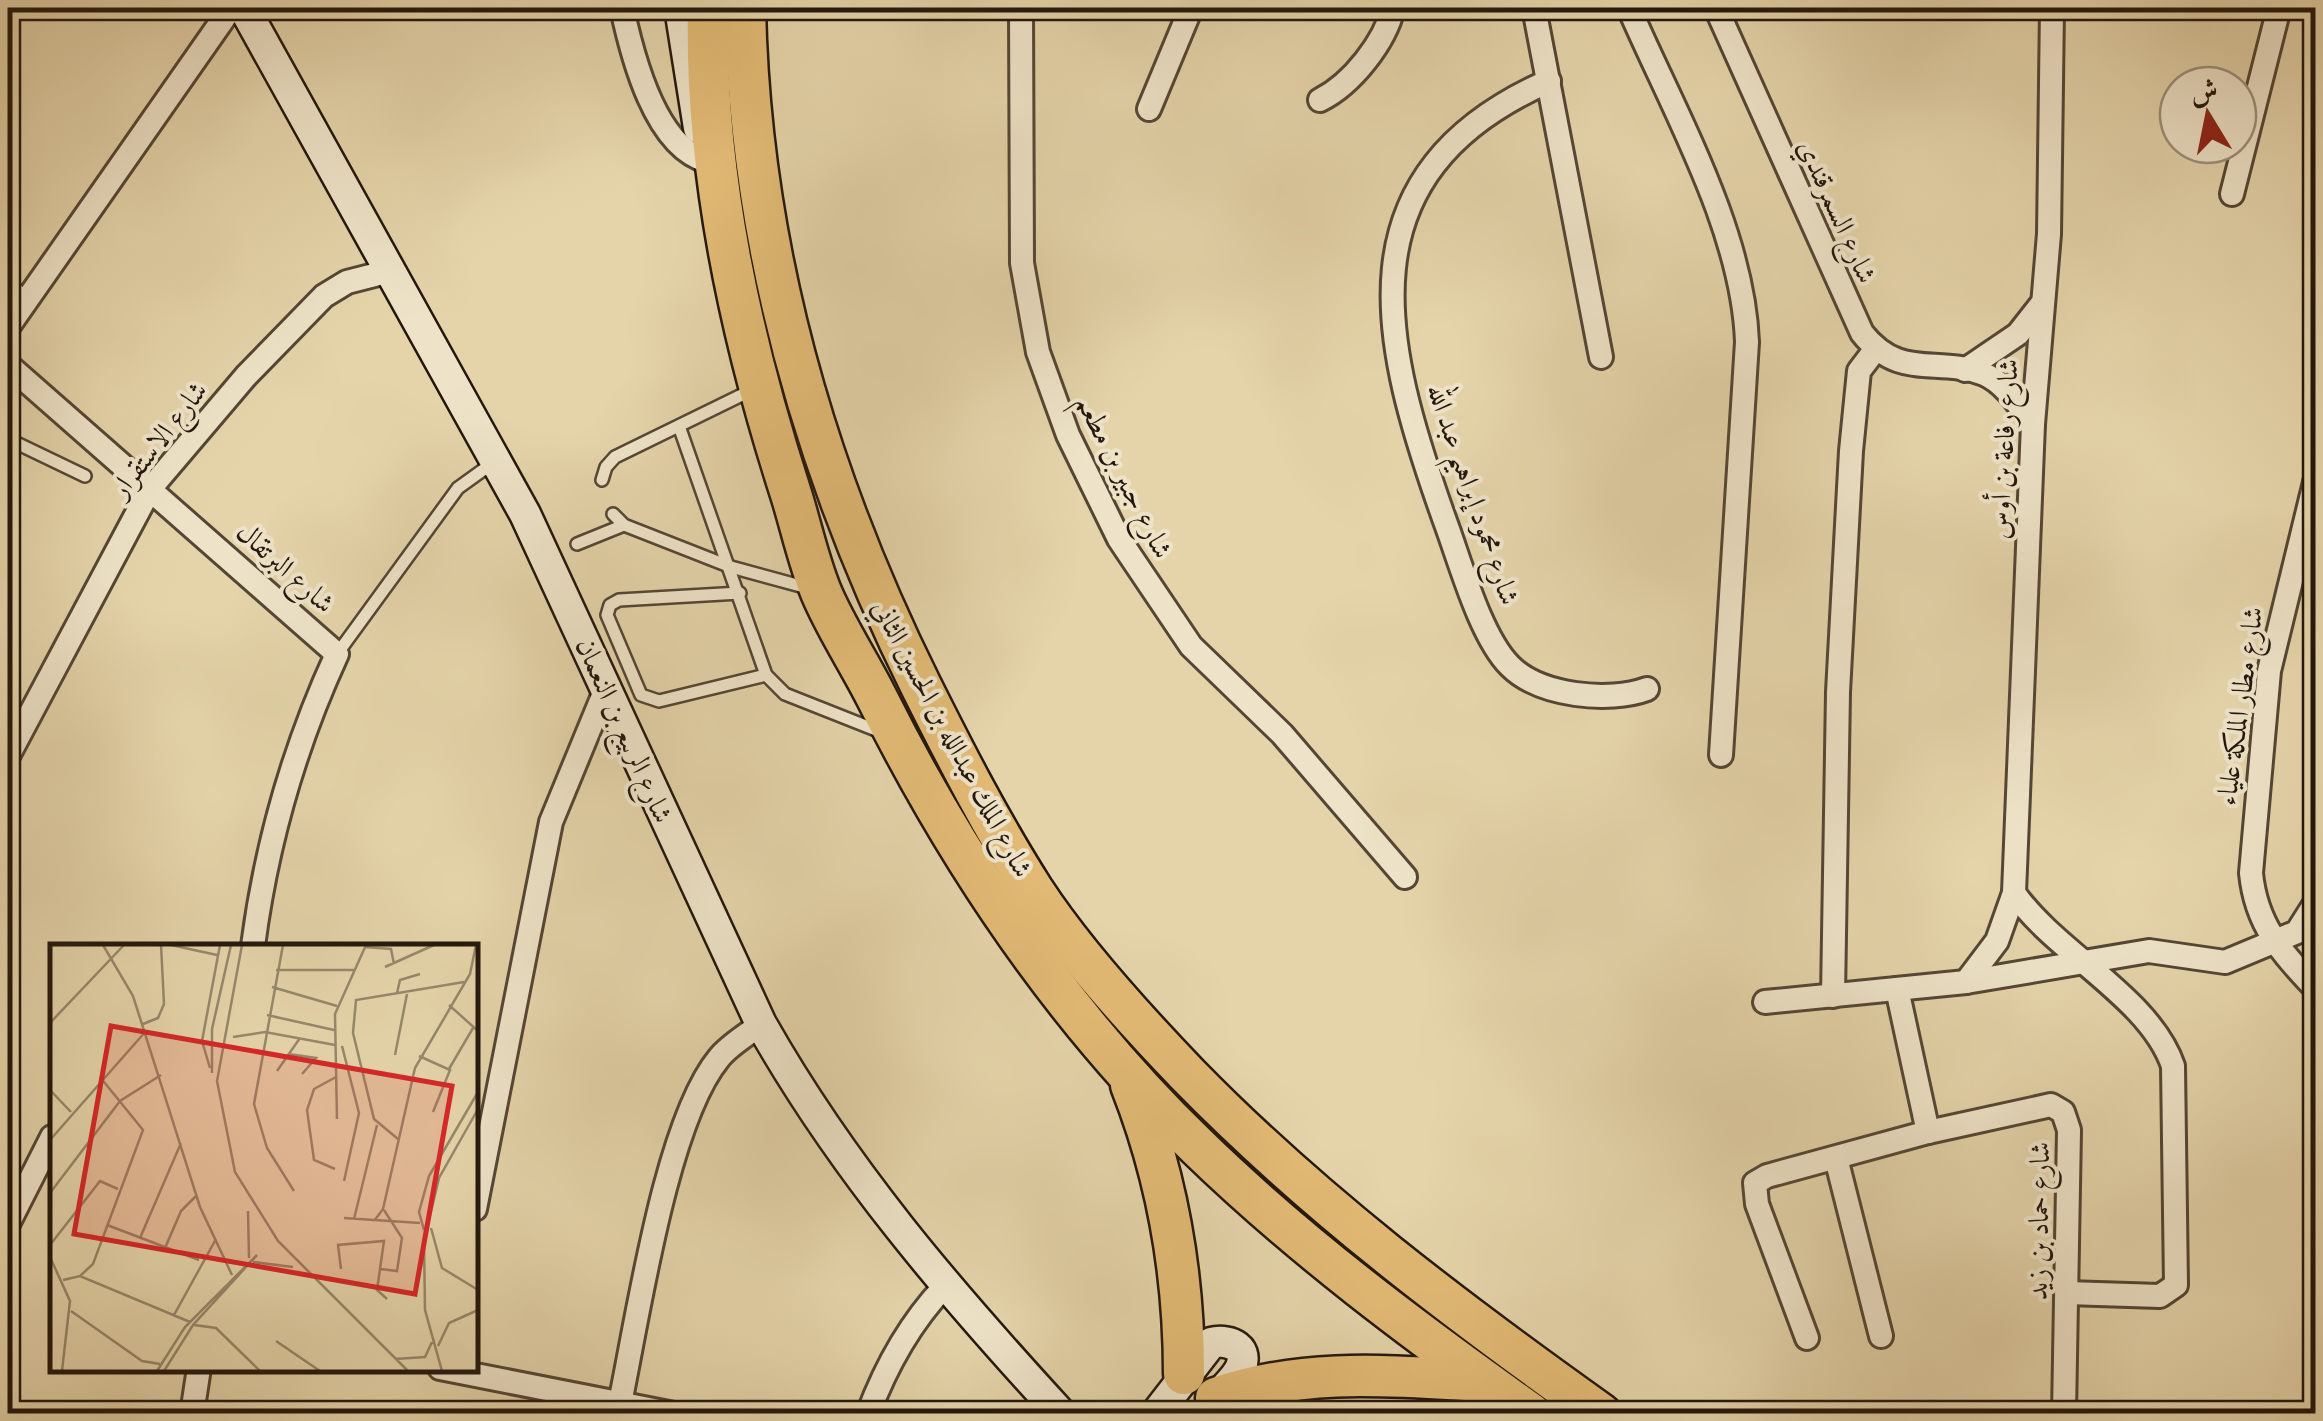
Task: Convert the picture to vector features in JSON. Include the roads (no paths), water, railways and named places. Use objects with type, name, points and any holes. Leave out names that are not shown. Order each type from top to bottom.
[{"type":"highway","name":"شارع الملك عبدالله بن الحسين الثاني","points":[[708,8],[714,179],[758,388],[821,592],[965,862],[1031,956],[1124,1068],[1196,1145],[1358,1287],[1530,1414]]},
{"type":"highway","name":"شارع الملك عبدالله بن الحسين الثاني","points":[[745,8],[768,242],[813,426],[877,596],[992,824],[1036,895],[1094,966],[1184,1071],[1264,1150],[1426,1284],[1601,1414]]},
{"type":"highway","points":[[1124,1068],[1156,1154],[1176,1241],[1184,1374]]},
{"type":"highway","points":[[1211,1406],[1264,1383],[1330,1375],[1484,1380]]},
{"type":"street","points":[[8,327],[231,8]]},
{"type":"street","name":"شارع الربيع بن النعمان","points":[[244,8],[500,466],[761,1024],[800,1093],[864,1185],[944,1287],[1060,1414]]},
{"type":"street","points":[[622,8],[646,88],[672,139],[714,179]]},
{"type":"street","points":[[680,8],[691,97],[714,179]]},
{"type":"street","name":"شارع جبير بن مطعم","points":[[1021,8],[1022,264],[1038,352],[1068,435],[1120,539],[1191,646],[1282,734],[1405,877]]},
{"type":"street","points":[[1149,110],[1191,8]]},
{"type":"street","points":[[1320,100],[1340,90],[1389,26],[1393,8]]},
{"type":"street","points":[[1534,8],[1601,357]]},
{"type":"street","points":[[1628,8],[1729,240],[1744,287],[1748,342],[1721,754]]},
{"type":"street","name":"شارع السمرقندي","points":[[1716,8],[1837,286],[1875,350]]},
{"type":"street","name":"شارع رفاعة بن أوس","points":[[1966,982],[1997,941],[2014,893],[2033,424],[2049,234],[2052,8]]},
{"type":"street","points":[[2232,194],[2279,8]]},
{"type":"street","name":"شارع محمود إبراهيم عبد الله","points":[[1549,81],[1495,108],[1437,156],[1418,185],[1404,218],[1390,296],[1411,409],[1447,527],[1495,644],[1512,668],[1531,680],[1596,695],[1647,689]]},
{"type":"street","name":"شارع الاستقرار","points":[[8,756],[150,489],[246,376],[324,296],[347,282],[390,271]]},
{"type":"street","points":[[1965,370],[2018,334],[2042,304]]},
{"type":"street","points":[[1832,996],[1838,692],[1850,450],[1859,371],[1875,350],[1907,364],[1965,370],[2001,386],[2033,424]]},
{"type":"street","name":"شارع البرتقال","points":[[8,366],[338,654],[315,703],[276,826],[252,944]]},
{"type":"street","name":"شارع مطار الملكة علياء","points":[[2316,478],[2276,626],[2255,803],[2252,887],[2272,943],[2316,990]]},
{"type":"street","points":[[478,1195],[551,822],[605,691]]},
{"type":"street","points":[[2014,893],[2045,932],[2141,1018],[2164,1047],[2173,1066],[2177,1277],[2173,1291],[2160,1296],[2067,1294]]},
{"type":"street","points":[[1765,1002],[1966,982],[2148,951],[2214,963],[2236,960],[2297,932],[2316,902]]},
{"type":"street","points":[[1898,989],[1928,1132]]},
{"type":"street","points":[[620,1403],[678,1147],[700,1091],[719,1057],[761,1024]]},
{"type":"street","name":"شارع حماد بن زيد","points":[[1807,1338],[1754,1188],[1767,1176],[2039,1105],[2063,1112],[2070,1137],[2064,1414]]},
{"type":"street","points":[[8,1224],[50,1142]]},
{"type":"street","points":[[1836,1158],[1881,1336]]},
{"type":"street","points":[[868,1414],[888,1364],[924,1308],[944,1287]]},
{"type":"street","points":[[1156,1414],[1211,1343],[1234,1342],[1241,1353],[1241,1367],[1211,1406]]},
{"type":"street","points":[[192,1414],[199,1371]]},
{"type":"street","points":[[452,1371],[674,1414]]},
{"type":"lane","points":[[8,284],[28,298]]},
{"type":"lane","points":[[602,480],[616,457],[758,388]]},
{"type":"lane","points":[[679,426],[732,566],[766,675],[785,694],[898,741]]},
{"type":"lane","points":[[8,439],[85,476]]},
{"type":"lane","points":[[338,654],[458,488],[483,470],[500,466]]},
{"type":"lane","points":[[612,514],[624,525],[732,566],[821,592]]},
{"type":"lane","points":[[577,544],[624,525]]},
{"type":"lane","points":[[740,593],[619,600],[610,605],[607,614],[640,694],[658,702],[766,675]]}]
